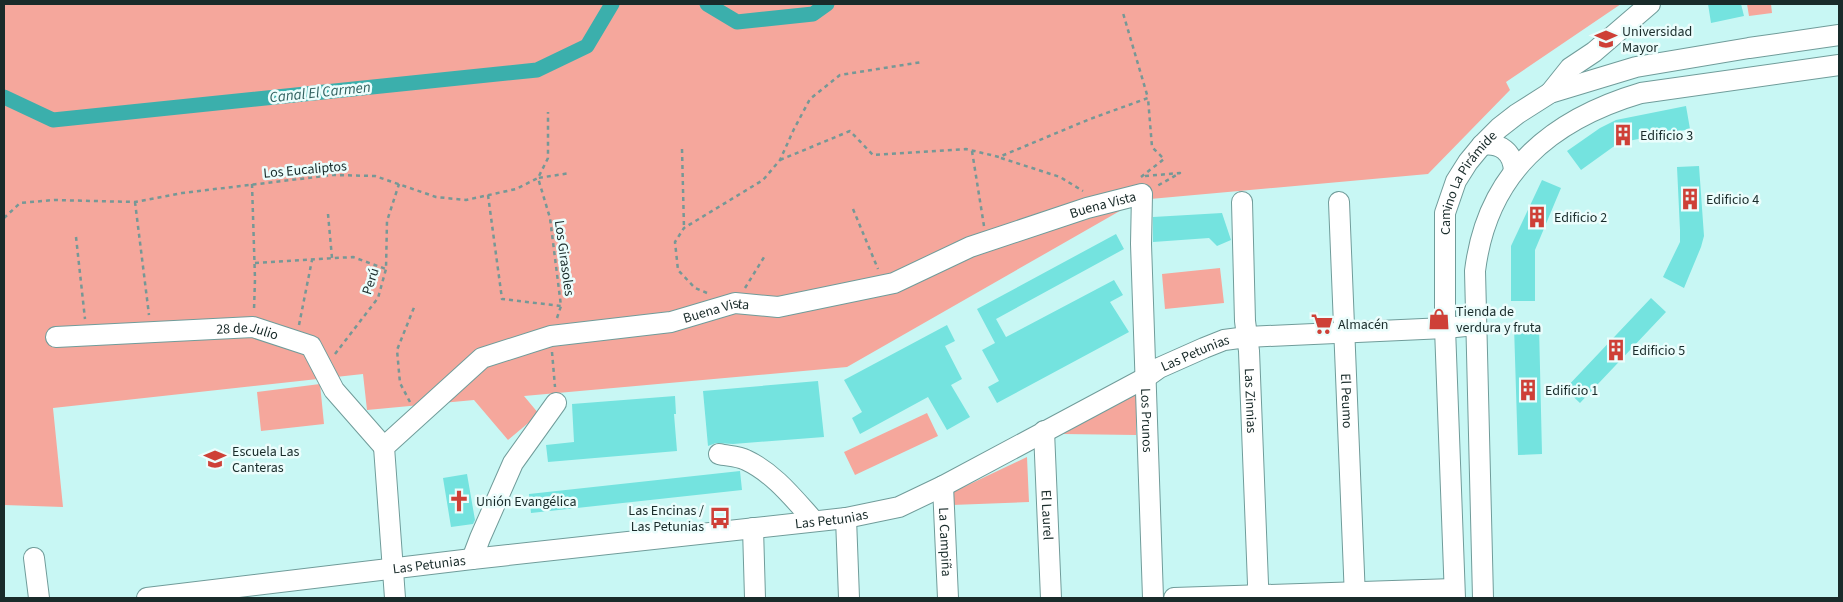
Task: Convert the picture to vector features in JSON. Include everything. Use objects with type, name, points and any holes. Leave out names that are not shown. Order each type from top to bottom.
[{"type":"street","points":[[1550,93],[1570,68],[1594,52],[1650,4]]},
{"type":"street","name":"Camino La Pirámide","points":[[1454,593],[1445,328],[1445,213],[1456,181],[1482,145],[1517,114],[1550,93],[1636,67],[1839,35]]},
{"type":"street","name":"Camino La Pirámide","points":[[1483,598],[1475,271],[1481,235],[1494,202],[1514,171],[1557,130],[1613,102],[1641,94],[1839,65]]},
{"type":"street","points":[[1482,145],[1496,145],[1507,151],[1512,158],[1514,171]]},
{"type":"street","name":"Buena Vista","points":[[384,447],[482,358],[551,336],[671,322],[735,303],[778,307],[894,282],[970,247],[1105,203],[1142,194],[1141,244]]},
{"type":"street","name":"Las Zinnias","points":[[1242,202],[1245,322],[1249,352],[1257,597]]},
{"type":"street","name":"El Peumo","points":[[1339,202],[1355,595]]},
{"type":"street","name":"Los Prunos","points":[[1141,244],[1153,598]]},
{"type":"street","name":"Las Petunias","points":[[147,598],[472,559],[846,518],[899,507],[944,486],[1145,378],[1159,368],[1224,340],[1247,337],[1476,325]]},
{"type":"street","name":"28 de Julio","points":[[56,337],[253,327],[311,346],[334,390],[384,447]]},
{"type":"street","points":[[472,559],[513,463],[556,403]]},
{"type":"street","name":"El Laurel","points":[[1044,431],[1051,598]]},
{"type":"street","points":[[384,447],[395,598]]},
{"type":"street","points":[[719,454],[745,459],[763,471],[785,489],[814,521]]},
{"type":"street","name":"La Campiña","points":[[944,486],[948,598]]},
{"type":"street","points":[[846,518],[849,598]]},
{"type":"street","points":[[752,528],[755,598]]},
{"type":"street","points":[[34,558],[39,598]]},
{"type":"street","points":[[1174,598],[1454,593]]},
{"type":"path","points":[[1123,13],[1148,98],[1152,147],[1164,159],[1140,177],[1180,173],[1142,194]]},
{"type":"path","points":[[711,294],[695,288],[678,270],[675,242],[684,228],[763,180],[780,160],[810,99],[840,75],[922,62]]},
{"type":"path","points":[[999,157],[1090,119],[1148,98]]},
{"type":"path","points":[[538,178],[548,158],[548,112]]},
{"type":"path","points":[[780,160],[850,131],[874,156],[966,149],[999,157],[1060,177],[1105,203]]},
{"type":"path","points":[[682,149],[684,228]]},
{"type":"path","points":[[972,151],[987,241]]},
{"type":"path","points":[[538,178],[570,173]]},
{"type":"path","name":"Los Eucaliptos","points":[[4,218],[20,203],[54,200],[135,202],[182,193],[341,175],[375,176],[436,197],[466,200],[516,190],[538,178]]},
{"type":"path","name":"Los Girasoles","points":[[538,178],[550,218],[562,306],[551,336],[556,403]]},
{"type":"path","points":[[252,184],[255,264],[253,327]]},
{"type":"path","name":"Perú","points":[[323,369],[378,298],[386,269],[386,221],[399,184]]},
{"type":"path","points":[[488,195],[502,299],[562,306]]},
{"type":"path","points":[[135,202],[152,332]]},
{"type":"path","points":[[853,209],[878,269],[873,287]]},
{"type":"path","points":[[328,214],[332,258]]},
{"type":"path","points":[[76,237],[86,335]]},
{"type":"path","points":[[735,303],[766,254]]},
{"type":"path","points":[[255,264],[353,257],[386,269]]},
{"type":"path","points":[[296,341],[312,260]]},
{"type":"path","points":[[415,305],[398,350],[400,384],[417,417]]},
{"type":"shaded area","points":[[4,4],[1621,4],[1506,82],[1510,90],[1428,174],[1139,200],[847,367],[524,396],[539,414],[508,440],[474,400],[367,410],[363,374],[53,408],[63,507],[4,505]]},
{"type":"shaded area","points":[[1747,4],[1771,4],[1772,13],[1749,16]]},
{"type":"shaded area","points":[[1220,268],[1224,303],[1165,309],[1162,274]]},
{"type":"shaded area","points":[[320,384],[324,424],[261,431],[257,392]]},
{"type":"shaded area","points":[[1136,393],[1136,435],[1063,434]]},
{"type":"shaded area","points":[[927,413],[938,436],[855,475],[844,452]]},
{"type":"shaded area","points":[[1027,457],[1029,502],[952,505],[951,493]]},
{"type":"building","points":[[1708,4],[1741,4],[1744,16],[1711,23]]},
{"type":"building","name":"Edificio 3","points":[[1686,106],[1690,129],[1623,142],[1581,170],[1567,151],[1600,128],[1616,120]]},
{"type":"building","name":"Edificio 4","points":[[1699,166],[1704,236],[1684,288],[1663,277],[1680,242],[1677,167]]},
{"type":"building","name":"Edificio 2","points":[[1542,180],[1561,188],[1535,250],[1535,301],[1511,301],[1511,246]]},
{"type":"building","points":[[1222,213],[1231,240],[1217,246],[1209,238],[1153,242],[1153,217]]},
{"type":"building","points":[[1116,234],[1124,249],[996,319],[1006,337],[1114,280],[1123,295],[1110,302],[1129,332],[997,403],[988,387],[999,381],[982,350],[995,343],[977,309]]},
{"type":"building","name":"Edificio 5","points":[[1651,298],[1666,312],[1580,403],[1565,389]]},
{"type":"building","points":[[947,325],[955,341],[945,346],[962,379],[951,385],[970,417],[947,430],[928,397],[860,434],[852,418],[862,412],[844,380]]},
{"type":"building","name":"Edificio 1","points":[[1539,325],[1542,454],[1518,455],[1514,326]]},
{"type":"building","points":[[818,381],[824,437],[733,444],[716,443],[708,446],[703,391]]},
{"type":"building","points":[[675,396],[676,414],[674,414],[677,451],[548,462],[546,445],[574,442],[572,404]]},
{"type":"building","points":[[740,471],[742,490],[531,513],[529,494]]},
{"type":"building","name":"Unión Evangélica","points":[[467,474],[475,520],[473,524],[451,527],[443,478]]},
{"type":"waterway","name":"Canal El Carmen","points":[[4,97],[53,120],[537,70],[587,46],[612,4]]},
{"type":"waterway","name":"Canal El Carmen","points":[[707,4],[737,22],[813,14],[827,4]]},
{"type":"place","name":"Universidad Mayor","points":[[1606,39]]},
{"type":"place","name":"Edificio 3","points":[[1623,135]]},
{"type":"place","name":"Edificio 4","points":[[1690,199]]},
{"type":"place","name":"Edificio 2","points":[[1537,217]]},
{"type":"place","name":"Tienda de verdura y fruta","points":[[1439,319]]},
{"type":"place","name":"Almacén","points":[[1322,324]]},
{"type":"place","name":"Edificio 5","points":[[1616,350]]},
{"type":"place","name":"Edificio 1","points":[[1528,390]]},
{"type":"place","name":"Escuela Las Canteras","points":[[215,459]]},
{"type":"place","name":"Unión Evangélica","points":[[459,501]]},
{"type":"place","name":"Las Encinas / Las Petunias","points":[[720,518]]}]
